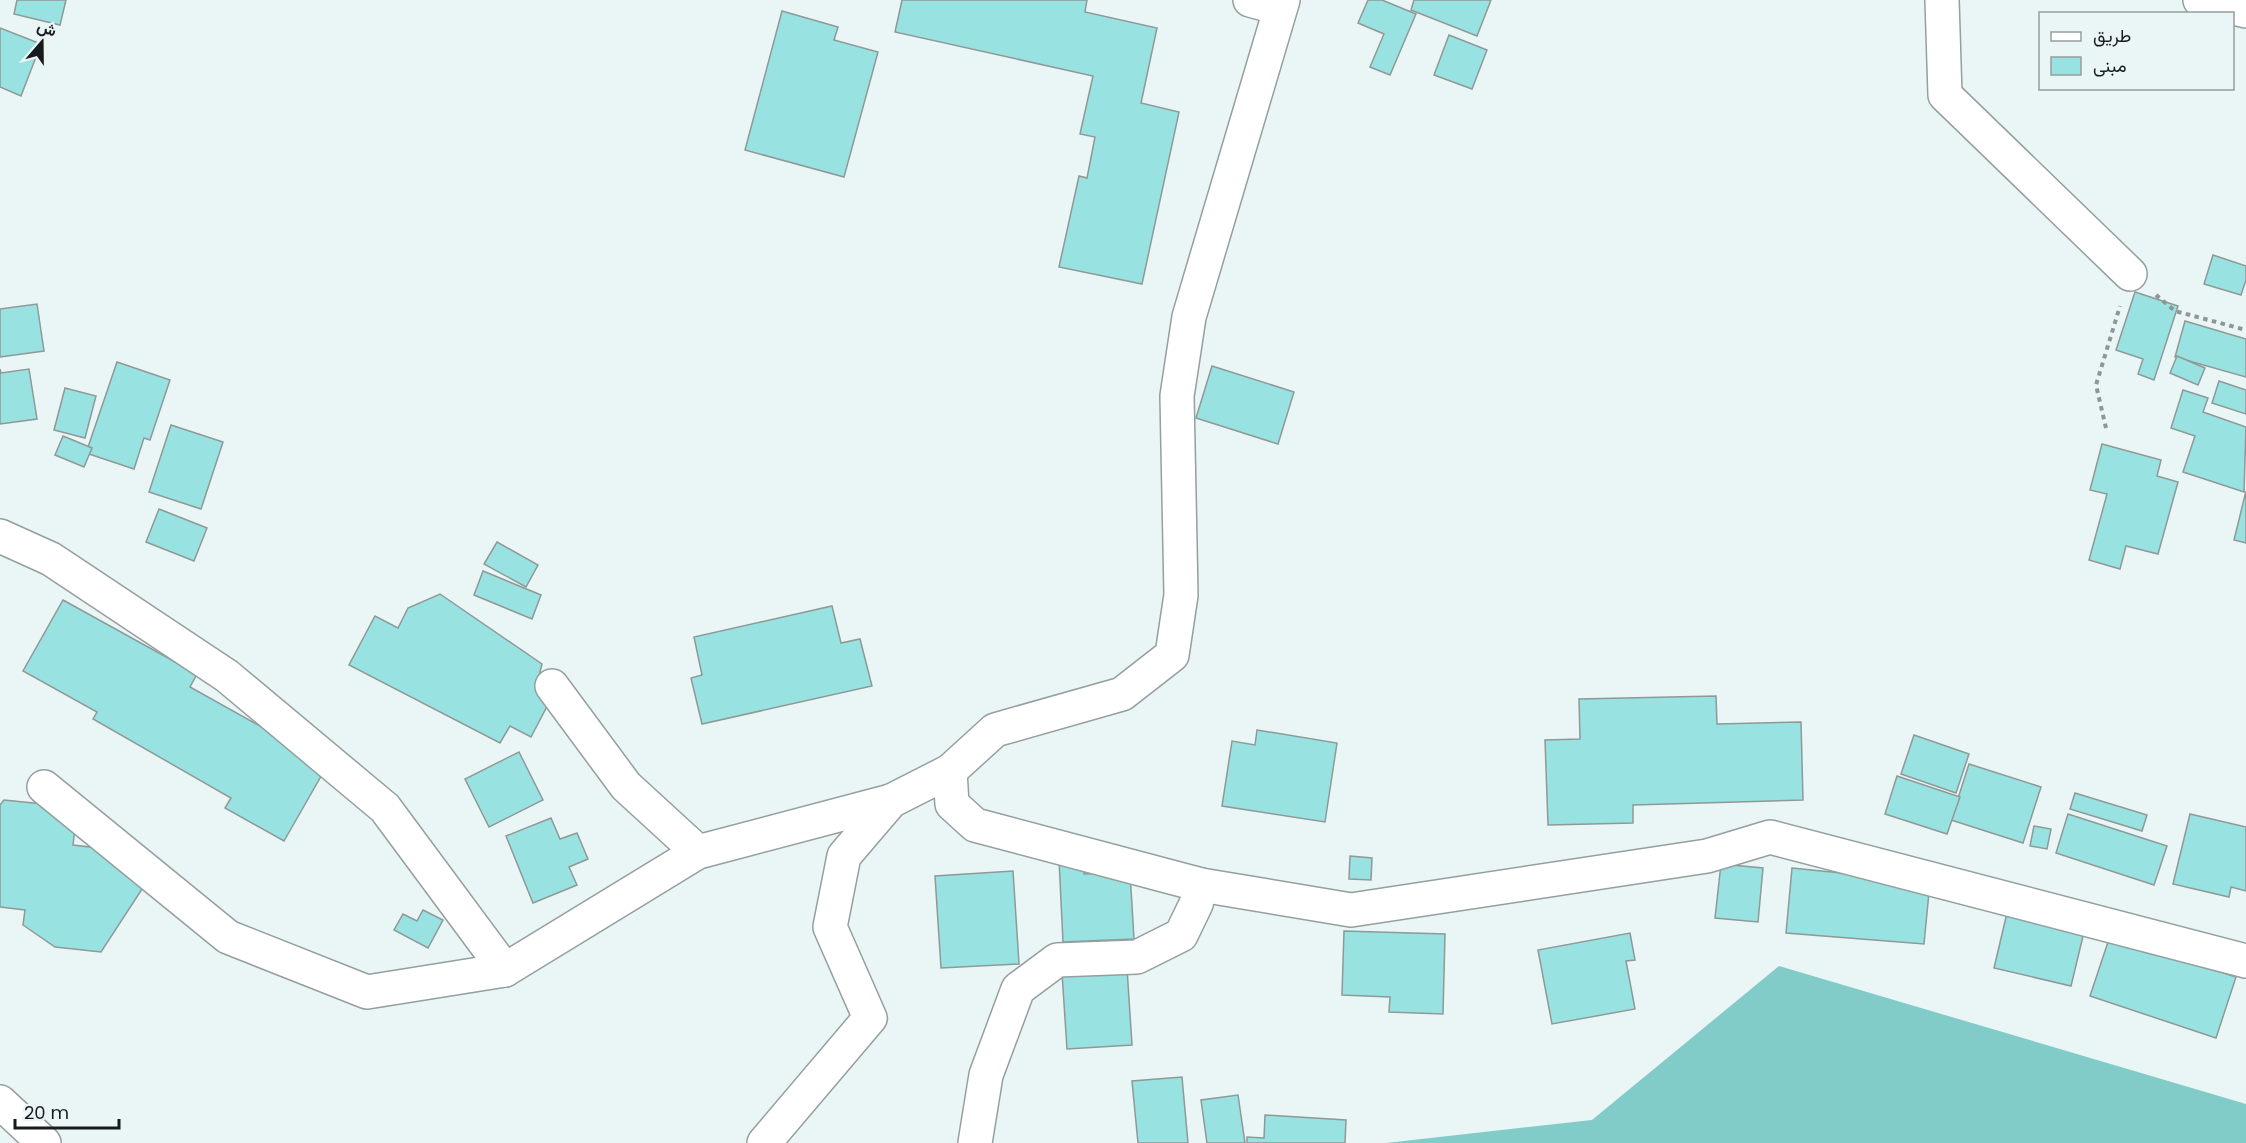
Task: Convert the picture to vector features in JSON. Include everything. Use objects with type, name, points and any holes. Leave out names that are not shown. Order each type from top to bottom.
[{"type":"street","points":[[1942,0],[1945,94],[2130,274]]},
{"type":"street","points":[[2200,0],[2246,11]]},
{"type":"street","points":[[44,787],[228,937],[367,992],[505,970],[698,852],[891,801],[950,771],[995,730],[1122,694],[1172,655],[1181,595],[1177,396],[1189,317],[1271,3]]},
{"type":"street","points":[[0,536],[51,559],[227,676],[386,808],[505,970]]},
{"type":"street","points":[[552,686],[626,786],[698,852]]},
{"type":"street","points":[[950,771],[951,804],[975,825],[1201,885],[1351,910],[1707,856],[1770,837],[2246,961]]},
{"type":"street","points":[[764,1143],[870,1018],[830,927],[844,856],[891,801]]},
{"type":"street","points":[[975,1143],[986,1075],[1018,989],[1056,960],[1137,957],[1181,935],[1196,904],[1201,885]]},
{"type":"street","points":[[0,1102],[44,1143]]},
{"type":"path","points":[[2106,428],[2096,385],[2130,274],[2175,311],[2246,330]]},
{"type":"shaded area","points":[[1779,966],[2246,1104],[2246,1143],[1386,1143],[1592,1120]]},
{"type":"building","points":[[17,0],[66,0],[60,25],[14,14]]},
{"type":"building","points":[[902,0],[1087,0],[1085,12],[1157,28],[1141,103],[1179,112],[1142,284],[1059,267],[1079,176],[1087,178],[1095,137],[1080,134],[1093,76],[895,32]]},
{"type":"building","points":[[1368,0],[1382,0],[1416,14],[1390,75],[1370,67],[1384,34],[1358,23]]},
{"type":"building","points":[[1414,0],[1491,0],[1477,36],[1411,10]]},
{"type":"building","points":[[782,11],[838,27],[834,40],[878,52],[844,177],[745,150]]},
{"type":"building","points":[[0,28],[41,44],[21,96],[0,87]]},
{"type":"building","points":[[1449,35],[1487,50],[1472,89],[1434,75]]},
{"type":"building","points":[[2213,255],[2246,266],[2246,280],[2241,295],[2204,284]]},
{"type":"building","points":[[2135,292],[2178,306],[2154,380],[2138,374],[2143,359],[2116,350]]},
{"type":"building","points":[[37,304],[44,351],[0,357],[0,309]]},
{"type":"building","points":[[2185,321],[2246,339],[2246,377],[2175,357]]},
{"type":"building","points":[[2177,356],[2205,368],[2198,385],[2170,373]]},
{"type":"building","points":[[117,362],[170,380],[150,440],[144,438],[134,469],[86,453]]},
{"type":"building","points":[[1212,366],[1294,392],[1278,444],[1196,418]]},
{"type":"building","points":[[0,369],[1,373],[29,369],[37,419],[0,424]]},
{"type":"building","points":[[2219,381],[2246,390],[2246,414],[2212,403]]},
{"type":"building","points":[[65,388],[96,396],[85,438],[54,430]]},
{"type":"building","points":[[2183,390],[2208,398],[2203,412],[2246,427],[2244,492],[2183,472],[2195,436],[2171,428]]},
{"type":"building","points":[[171,425],[223,442],[201,509],[149,492]]},
{"type":"building","points":[[63,436],[92,448],[84,467],[55,455]]},
{"type":"building","points":[[2102,444],[2161,460],[2157,476],[2178,482],[2158,554],[2126,546],[2120,569],[2089,560],[2107,494],[2090,490]]},
{"type":"building","points":[[2246,491],[2246,543],[2234,540]]},
{"type":"building","points":[[159,509],[207,528],[194,561],[146,542]]},
{"type":"building","points":[[497,542],[538,565],[526,587],[484,564]]},
{"type":"building","points":[[483,571],[541,595],[532,619],[474,595]]},
{"type":"building","points":[[440,594],[542,664],[537,684],[554,693],[531,737],[510,726],[500,743],[349,665],[375,616],[398,628],[408,608]]},
{"type":"building","points":[[63,600],[197,674],[190,687],[328,764],[284,841],[225,808],[231,798],[93,719],[97,712],[23,671]]},
{"type":"building","points":[[832,606],[841,643],[860,639],[872,686],[702,724],[691,678],[702,675],[694,637]]},
{"type":"building","points":[[1716,696],[1717,724],[1801,722],[1803,800],[1633,805],[1633,823],[1548,825],[1545,740],[1580,739],[1579,699]]},
{"type":"building","points":[[1257,730],[1337,743],[1325,822],[1222,806],[1232,741],[1255,745]]},
{"type":"building","points":[[1914,735],[1969,754],[1956,793],[1901,774]]},
{"type":"building","points":[[519,752],[543,800],[489,827],[465,779]]},
{"type":"building","points":[[1969,764],[2041,787],[2023,843],[1951,820]]},
{"type":"building","points":[[1897,776],[1960,797],[1947,834],[1885,814]]},
{"type":"building","points":[[2075,793],[2147,815],[2142,831],[2070,809]]},
{"type":"building","points":[[4,800],[53,805],[76,820],[73,845],[124,851],[146,883],[101,952],[55,947],[23,925],[25,910],[0,907],[0,805]]},
{"type":"building","points":[[2068,814],[2167,846],[2154,885],[2056,853]]},
{"type":"building","points":[[2190,814],[2246,827],[2246,891],[2231,887],[2229,897],[2173,884]]},
{"type":"building","points":[[551,818],[560,839],[577,833],[588,859],[569,867],[577,885],[533,903],[506,836]]},
{"type":"building","points":[[2034,826],[2051,829],[2047,849],[2030,846]]},
{"type":"building","points":[[1350,856],[1372,858],[1371,880],[1349,879]]},
{"type":"building","points":[[1083,859],[1084,874],[1130,872],[1134,939],[1063,942],[1059,860]]},
{"type":"building","points":[[1721,864],[1763,868],[1758,922],[1715,918]]},
{"type":"building","points":[[1792,868],[1930,882],[1924,944],[1786,933]]},
{"type":"building","points":[[1013,871],[1019,964],[941,968],[935,876]]},
{"type":"building","points":[[423,910],[443,920],[428,948],[394,930],[403,914],[417,921]]},
{"type":"building","points":[[2007,913],[2084,932],[2071,986],[1994,968]]},
{"type":"building","points":[[1344,931],[1445,934],[1443,1014],[1389,1012],[1390,997],[1342,995]]},
{"type":"building","points":[[1630,933],[1635,960],[1626,961],[1635,1009],[1552,1024],[1538,950]]},
{"type":"building","points":[[2110,936],[2236,977],[2216,1038],[2090,996]]},
{"type":"building","points":[[1127,968],[1132,1045],[1067,1049],[1062,973]]},
{"type":"building","points":[[1182,1077],[1188,1143],[1138,1143],[1132,1081]]},
{"type":"building","points":[[1238,1095],[1245,1143],[1207,1143],[1201,1100]]},
{"type":"building","points":[[1265,1115],[1346,1120],[1345,1143],[1247,1143],[1247,1137],[1264,1138]]}]
